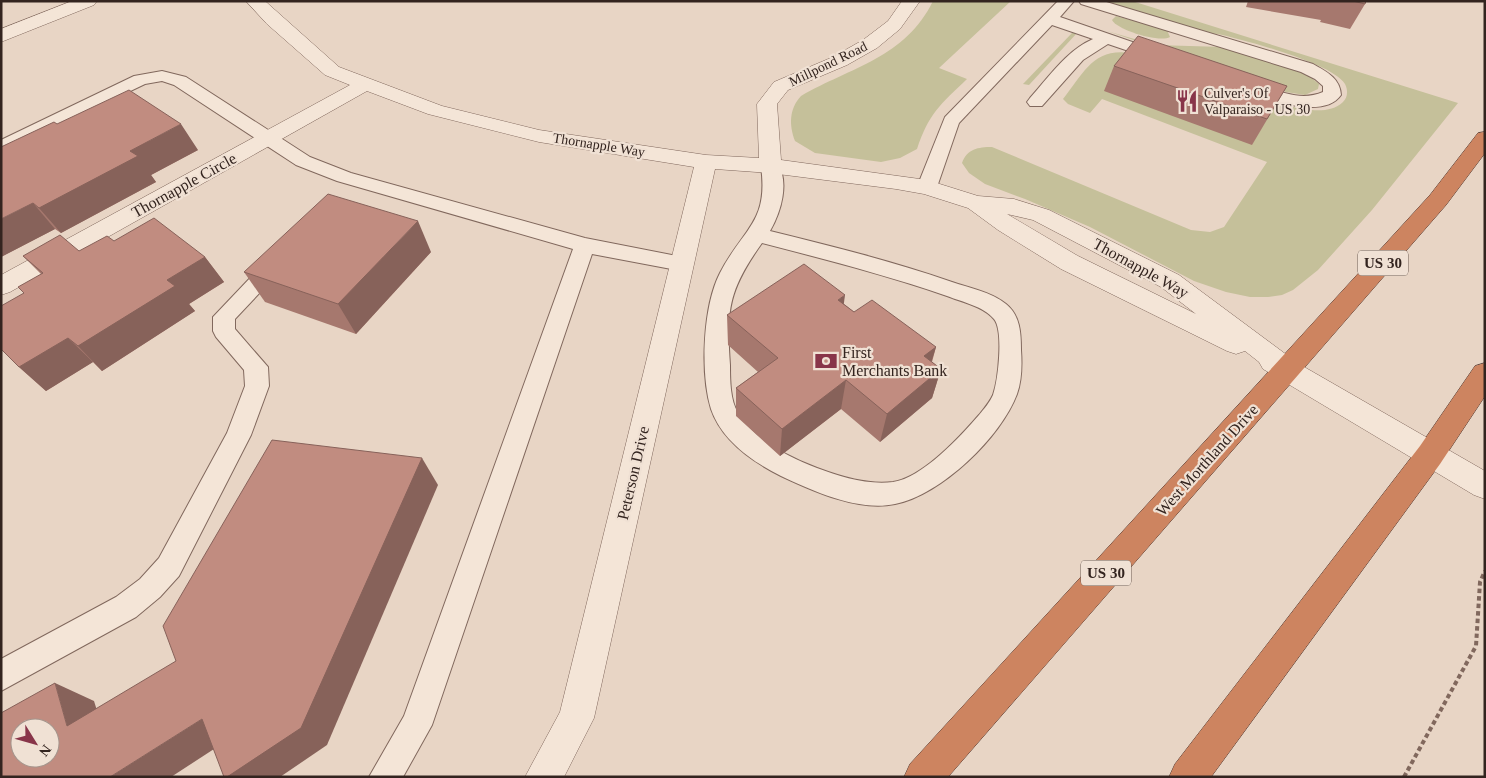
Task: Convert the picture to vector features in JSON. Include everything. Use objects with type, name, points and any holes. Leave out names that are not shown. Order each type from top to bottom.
[{"type":"highway","name":"West Morthland Drive","points":[[923,777],[1438,200],[1485,138]]},
{"type":"highway","points":[[1188,777],[1430,455],[1485,374]]},
{"type":"street","points":[[1,36],[88,1]]},
{"type":"street","name":"Thornapple Way","points":[[256,1],[273,20],[332,71],[434,110],[539,136],[706,162],[770,166],[927,187],[976,202],[1013,231],[1138,297],[1288,370],[1485,486]]},
{"type":"street","name":"Millpond Road","points":[[770,166],[767,104],[781,86],[840,61],[870,44],[894,25],[912,1]]},
{"type":"street","name":"Thornapple Circle","points":[[1,286],[366,84]]},
{"type":"street","name":"Peterson Drive","points":[[544,777],[576,718],[706,162]]},
{"type":"lane","points":[[1086,1],[1206,39],[1227,42],[1307,68],[1321,74],[1332,85],[1332,95],[1320,102],[1301,102],[1236,82]]},
{"type":"lane","points":[[1058,10],[1169,43],[1206,39]]},
{"type":"lane","points":[[1058,10],[1108,39],[1172,60]]},
{"type":"lane","points":[[927,187],[951,121],[1058,10]]},
{"type":"lane","points":[[1036,102],[1082,50],[1094,42],[1108,39]]},
{"type":"lane","points":[[1,147],[140,80],[162,76],[180,81],[303,161],[360,182],[585,245],[682,264]]},
{"type":"lane","points":[[759,235],[919,278],[978,299],[1002,313],[1008,322],[1010,343],[1005,394],[996,411],[982,428],[953,458],[929,478],[907,490],[877,495],[837,486],[781,466],[747,440],[726,416],[719,381],[718,314],[723,288],[738,262],[759,235],[774,198],[774,181],[770,166]]},
{"type":"lane","points":[[339,202],[360,182]]},
{"type":"lane","points":[[385,777],[416,725],[585,245]]},
{"type":"lane","points":[[1,676],[126,607],[150,588],[169,567],[239,435],[257,386],[256,367],[224,331],[224,317],[241,297],[290,250]]},
{"type":"path","points":[[1404,777],[1476,646],[1480,582],[1485,571]]},
{"type":"shaded area","points":[[933,1],[1011,1],[939,68],[967,79],[936,110],[921,137],[917,149],[900,158],[881,162],[815,153],[795,141],[791,117],[794,106],[801,96],[875,59],[892,48],[908,36]]},
{"type":"shaded area","points":[[1097,1],[1132,1],[1458,103],[1372,210],[1318,270],[1293,290],[1282,295],[1250,297],[1226,292],[1194,281],[1090,227],[985,184],[969,173],[962,163],[964,158],[974,150],[992,147],[1191,230],[1210,232],[1224,227],[1267,162],[1102,99],[1090,113],[1068,104],[1063,99],[1090,64],[1107,54],[1117,52],[1130,53],[1285,105],[1315,110],[1330,109],[1343,102],[1347,93],[1345,84],[1337,76],[1323,68],[1286,53],[1218,34],[1195,32],[1180,28]]},
{"type":"shaded area","points":[[1116,16],[1167,30],[1170,37],[1148,37],[1122,28],[1112,20]]},
{"type":"shaded area","points":[[1107,31],[1155,45],[1224,47],[1308,75],[1319,84],[1318,89],[1305,95],[1286,92]]},
{"type":"shaded area","points":[[1073,32],[1077,33],[1029,85],[1023,84]]},
{"type":"building","points":[[1353,1],[1366,1],[1365,4]]},
{"type":"building","points":[[1138,36],[1287,86],[1267,119],[1114,66]]},
{"type":"building","points":[[129,90],[181,124],[130,151],[138,156],[39,208],[33,203],[1,219],[1,147],[54,122],[57,124]]},
{"type":"building","points":[[328,194],[418,221],[338,304],[244,272]]},
{"type":"building","points":[[154,218],[205,257],[167,280],[175,286],[78,346],[68,338],[19,367],[1,349],[1,306],[24,293],[18,287],[43,273],[23,256],[60,235],[79,251],[107,236],[114,241]]},
{"type":"building","name":"First Merchants Bank","points":[[804,264],[845,295],[838,300],[854,312],[872,300],[936,347],[924,356],[941,369],[887,414],[846,380],[782,429],[736,388],[778,358],[727,315]]},
{"type":"building","points":[[272,440],[422,458],[301,728],[227,777],[224,777],[202,719],[110,777],[1,777],[1,713],[55,683],[67,726],[176,661],[163,626]]},
{"type":"place","name":"Culver's Of Valparaiso - US 30","points":[[1187,101]]},
{"type":"place","name":"First Merchants Bank","points":[[826,361]]}]
